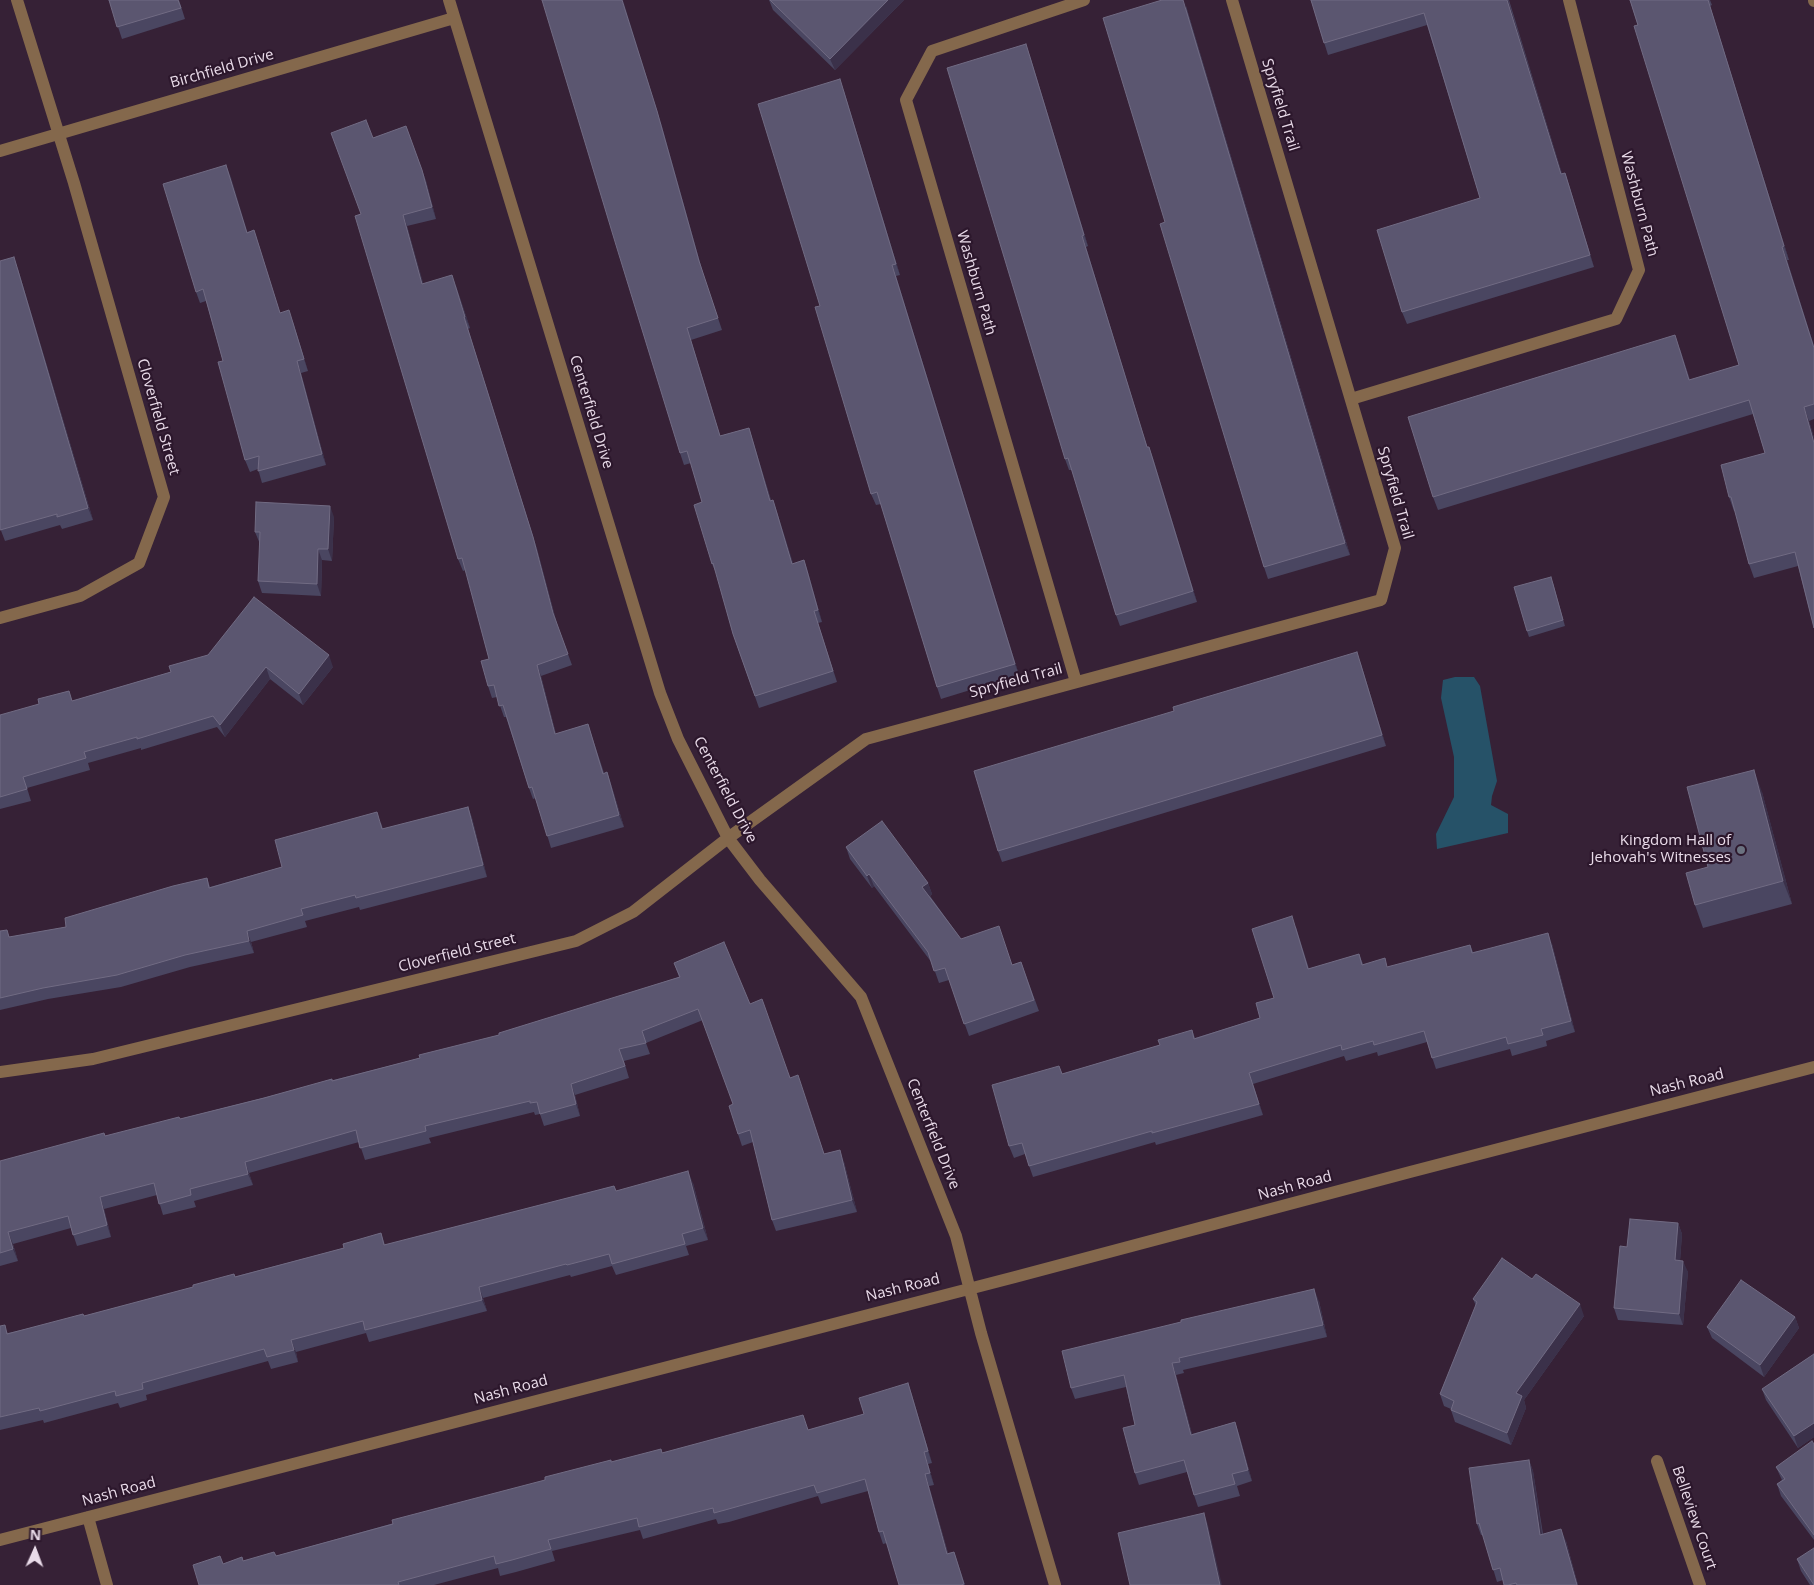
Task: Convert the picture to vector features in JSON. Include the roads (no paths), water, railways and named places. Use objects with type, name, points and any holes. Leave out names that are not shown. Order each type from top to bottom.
[{"type":"street","name":"Cloverfield Street","points":[[0,618],[80,596],[139,563],[164,496],[59,134],[17,0]]},
{"type":"street","name":"Centerfield Drive","points":[[449,0],[660,693],[678,739],[728,838],[760,880],[861,997],[956,1236],[969,1288],[1055,1585]]},
{"type":"street","name":"Washburn Path","points":[[1076,682],[906,100],[932,51],[1084,0]]},
{"type":"street","name":"Spryfield Trail","points":[[866,739],[1381,600],[1395,548],[1232,0]]},
{"type":"street","name":"Washburn Path","points":[[1351,399],[1616,319],[1639,270],[1569,0]]},
{"type":"street","name":"Birchfield Drive","points":[[0,151],[454,18]]},
{"type":"street","name":"Cloverfield Street","points":[[0,1072],[93,1059],[576,941],[633,912],[728,838],[866,739]]},
{"type":"street","name":"Nash Road","points":[[0,1540],[1814,1067]]},
{"type":"street","name":"Belleview Court","points":[[1657,1461],[1700,1585]]},
{"type":"street","points":[[88,1517],[107,1585]]},
{"type":"water","points":[[1455,677],[1474,677],[1480,686],[1497,781],[1491,805],[1508,814],[1508,833],[1437,849],[1436,834],[1454,797],[1454,757],[1441,698],[1443,680]]},
{"type":"place","name":"Kingdom Hall of Jehovah's Witnesses","points":[[1741,850]]}]
